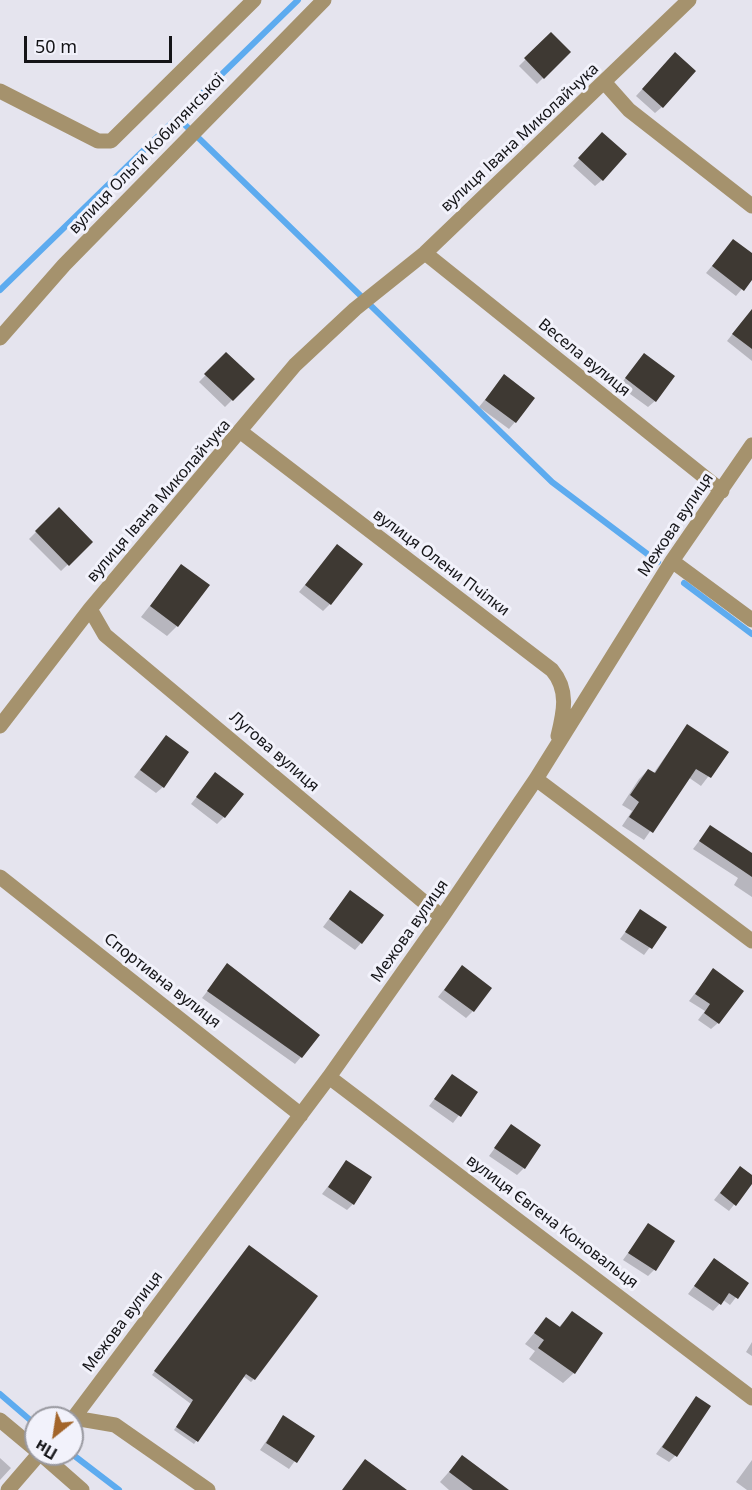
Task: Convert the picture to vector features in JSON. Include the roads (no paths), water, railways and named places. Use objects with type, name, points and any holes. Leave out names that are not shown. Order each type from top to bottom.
[{"type":"street","points":[[0,91],[98,141],[111,141],[254,0]]},
{"type":"street","name":"вулиця Ольги Кобилянської","points":[[0,338],[64,265],[324,0]]},
{"type":"street","name":"вулиця Івана Миколайчука","points":[[0,726],[90,609],[242,432],[296,365],[370,296],[424,253],[605,83],[689,0]]},
{"type":"street","points":[[605,83],[629,110],[752,206]]},
{"type":"street","name":"Весела вулиця","points":[[424,253],[722,491]]},
{"type":"street","name":"вулиця Олени Пчілки","points":[[242,432],[552,670],[561,680],[564,691],[562,716],[554,750]]},
{"type":"street","name":"Межова вулиця","points":[[83,1406],[329,1077],[442,917],[536,779],[672,561],[752,445]]},
{"type":"street","points":[[672,561],[752,620]]},
{"type":"street","name":"Лугова вулиця","points":[[90,609],[105,635],[442,917]]},
{"type":"street","points":[[536,779],[752,941]]},
{"type":"street","name":"Спортивна вулиця","points":[[0,877],[301,1114]]},
{"type":"street","name":"вулиця Євгена Коновальця","points":[[329,1077],[752,1398]]},
{"type":"street","points":[[0,1420],[24,1440]]},
{"type":"street","points":[[84,1421],[115,1425],[208,1490]]},
{"type":"street","points":[[8,1490],[29,1466]]},
{"type":"street","points":[[54,1466],[82,1490]]},
{"type":"waterway","points":[[0,290],[298,0]]},
{"type":"waterway","points":[[178,118],[552,482],[658,562]]},
{"type":"waterway","points":[[684,583],[752,634]]},
{"type":"waterway","points":[[0,1394],[24,1415]]},
{"type":"waterway","points":[[84,1463],[119,1490]]}]
